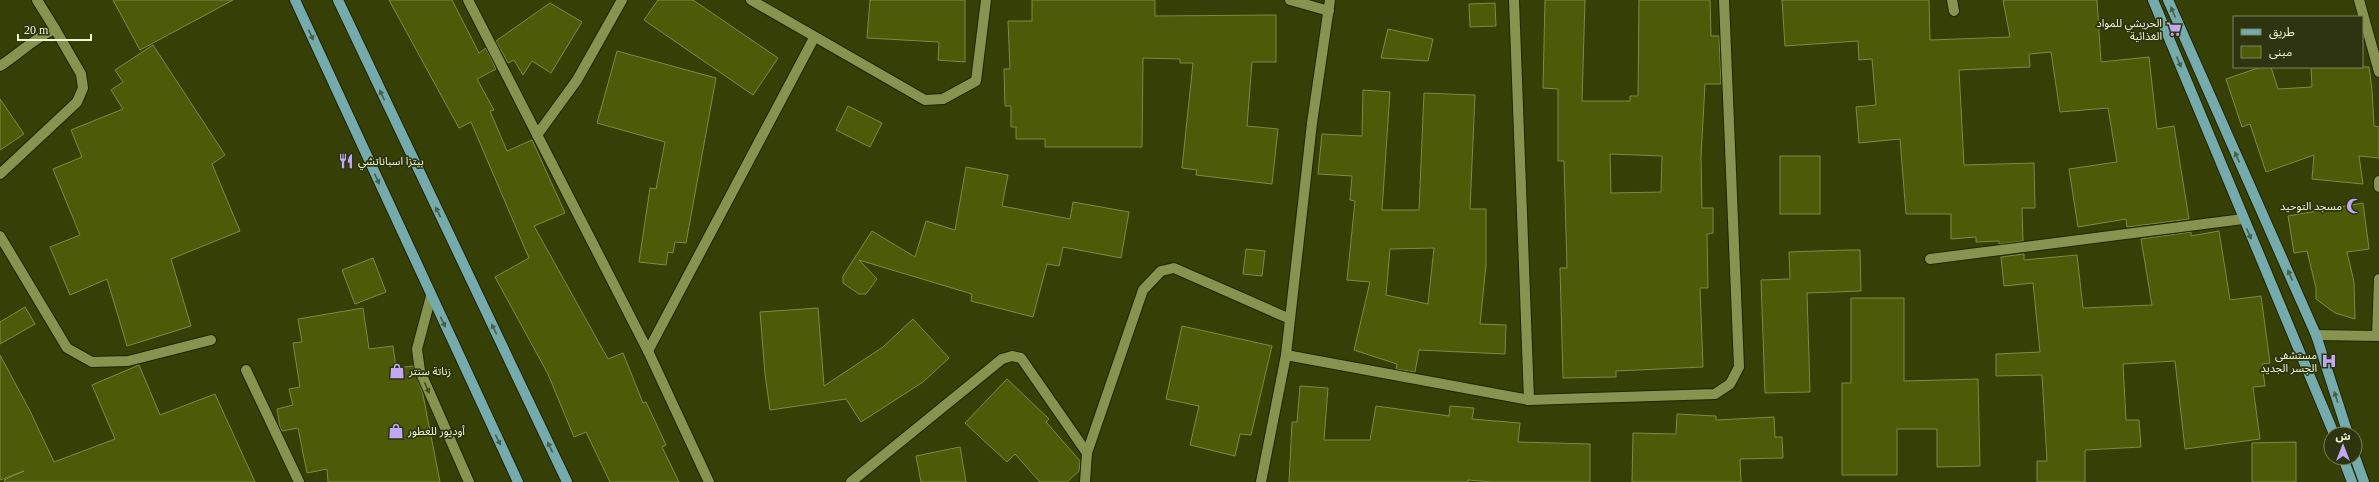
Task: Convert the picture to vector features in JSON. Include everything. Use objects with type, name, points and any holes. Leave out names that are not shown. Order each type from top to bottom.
[{"type":"main road","points":[[294,0],[518,482]]},
{"type":"main road","points":[[338,0],[567,482]]},
{"type":"main road","points":[[2153,0],[2243,219],[2331,426]]},
{"type":"main road","points":[[2168,0],[2316,335],[2345,426]]},
{"type":"main road","points":[[2346,466],[2352,482]]},
{"type":"main road","points":[[2358,466],[2364,482]]},
{"type":"street","points":[[0,174],[77,102],[82,88],[81,74],[37,0]]},
{"type":"street","points":[[468,0],[648,351],[709,482]]},
{"type":"street","points":[[537,135],[576,80],[622,0]]},
{"type":"street","points":[[751,0],[814,38],[926,100],[943,99],[976,81],[986,0]]},
{"type":"street","points":[[1290,0],[1329,11]]},
{"type":"street","points":[[1261,482],[1286,355],[1312,124],[1330,0]]},
{"type":"street","points":[[1514,0],[1528,400]]},
{"type":"street","points":[[1286,355],[1528,400],[1715,394],[1730,384],[1739,367],[1724,0]]},
{"type":"street","points":[[1952,0],[1954,11]]},
{"type":"street","points":[[2359,0],[2379,72]]},
{"type":"street","points":[[0,66],[15,57],[38,37],[55,29]]},
{"type":"street","points":[[648,351],[814,38]]},
{"type":"street","points":[[2379,181],[2379,187]]},
{"type":"street","points":[[1930,259],[2243,219]]},
{"type":"street","points":[[0,236],[67,348],[92,362],[128,361],[211,340]]},
{"type":"street","points":[[1085,482],[1087,453],[1144,290],[1161,270],[1174,268],[1290,319]]},
{"type":"street","points":[[2316,335],[2378,336],[2379,278]]},
{"type":"street","points":[[431,296],[417,349],[420,371],[469,482]]},
{"type":"street","points":[[851,482],[1002,358],[1012,356],[1021,358],[1087,453]]},
{"type":"street","points":[[246,370],[298,482]]},
{"type":"building","points":[[113,0],[233,0],[140,50]]},
{"type":"building","points":[[389,0],[452,0],[479,53],[486,48],[496,69],[477,79],[494,110],[490,111],[507,151],[532,140],[565,213],[534,226],[608,359],[623,353],[643,403],[646,402],[666,445],[662,447],[679,482],[610,482],[586,432],[574,437],[548,374],[495,277],[529,258],[471,122],[459,128]]},
{"type":"building","points":[[658,0],[693,0],[778,58],[753,95],[644,20]]},
{"type":"building","points":[[870,0],[965,0],[965,62],[938,60],[939,42],[867,38]]},
{"type":"building","points":[[1032,0],[1155,0],[1155,16],[1276,15],[1276,62],[1252,62],[1247,126],[1278,129],[1272,184],[1196,175],[1197,170],[1182,168],[1193,63],[1180,63],[1180,59],[1143,58],[1142,147],[1045,147],[1045,139],[1016,139],[1016,127],[1011,127],[1011,106],[1005,106],[1004,69],[1010,69],[1008,21],[1032,21]]},
{"type":"building","points":[[1545,0],[1585,0],[1582,101],[1630,101],[1630,96],[1638,96],[1639,0],[1710,0],[1711,36],[1719,36],[1721,84],[1705,84],[1701,157],[1702,208],[1713,208],[1713,233],[1707,234],[1708,288],[1700,288],[1703,367],[1616,371],[1616,377],[1563,378],[1560,268],[1567,268],[1564,161],[1558,161],[1558,89],[1543,88]],"holes":[[[1610,154],[1662,156],[1661,192],[1611,193]]]},
{"type":"building","points":[[1782,0],[1929,0],[1930,40],[2010,37],[2003,0],[2097,0],[2101,62],[2149,57],[2157,129],[2174,126],[2189,219],[2127,227],[2126,219],[2078,227],[2069,169],[2117,162],[2108,108],[2060,112],[2051,52],[2029,54],[2030,67],[1959,70],[1964,165],[2034,163],[2035,208],[2022,208],[2023,241],[1999,244],[1999,241],[1976,242],[1976,237],[1951,239],[1951,214],[1906,214],[1900,139],[1859,143],[1856,107],[1876,105],[1872,59],[1859,60],[1858,41],[1785,46]]},
{"type":"building","points":[[550,3],[582,22],[551,73],[532,61],[523,75],[514,60],[508,63],[496,41]]},
{"type":"building","points":[[1495,3],[1496,26],[1470,27],[1469,4]]},
{"type":"building","points":[[1388,29],[1433,39],[1428,61],[1381,58]]},
{"type":"building","points":[[153,45],[225,155],[212,164],[240,231],[171,259],[191,326],[127,346],[107,279],[70,295],[50,247],[80,235],[53,169],[82,157],[71,130],[123,109],[111,90],[123,82],[115,70]]},
{"type":"building","points":[[617,51],[716,78],[686,243],[675,242],[673,253],[668,252],[666,265],[639,262],[650,188],[656,189],[665,142],[597,123]]},
{"type":"building","points":[[2369,67],[2374,126],[2379,127],[2379,158],[2359,156],[2363,184],[2312,179],[2314,155],[2266,172],[2250,124],[2242,127],[2226,79],[2258,68],[2271,68],[2278,89],[2312,87],[2311,68]]},
{"type":"building","points":[[1363,90],[1390,92],[1382,210],[1419,210],[1424,93],[1475,95],[1470,209],[1486,209],[1486,265],[1480,324],[1506,325],[1505,354],[1419,350],[1415,372],[1396,369],[1397,364],[1354,350],[1370,282],[1347,280],[1355,201],[1350,200],[1352,176],[1318,174],[1322,134],[1362,136]],"holes":[[[1434,248],[1428,304],[1386,295],[1390,249]]]},
{"type":"building","points":[[0,99],[24,134],[0,150]]},
{"type":"building","points":[[848,106],[882,123],[870,147],[836,130]]},
{"type":"building","points":[[1780,156],[1820,156],[1820,214],[1780,214]]},
{"type":"building","points":[[966,167],[1008,175],[1002,206],[1070,219],[1073,202],[1129,212],[1121,258],[1063,247],[1059,266],[1047,264],[1033,317],[971,301],[972,294],[859,260],[877,279],[866,294],[859,294],[843,283],[843,276],[872,231],[915,257],[926,221],[955,230]]},
{"type":"building","points":[[2363,203],[2369,249],[2347,252],[2354,282],[2355,319],[2335,313],[2316,299],[2316,288],[2307,251],[2294,253],[2288,216]]},
{"type":"building","points":[[2219,231],[2230,300],[2261,296],[2270,363],[2262,364],[2265,386],[2253,387],[2260,439],[2185,449],[2175,361],[2123,364],[2126,420],[2139,420],[2141,447],[2085,450],[2085,482],[2037,482],[2037,461],[2047,461],[2042,375],[1996,376],[1996,354],[2040,352],[2033,283],[2004,286],[2001,257],[2024,254],[2024,260],[2077,255],[2083,308],[2152,305],[2141,239],[2191,232],[2191,236]]},
{"type":"building","points":[[1246,249],[1265,251],[1262,276],[1243,274]]},
{"type":"building","points":[[1860,250],[1861,291],[1807,293],[1810,392],[1765,393],[1761,280],[1790,279],[1789,252]]},
{"type":"building","points":[[373,258],[386,292],[355,304],[342,270]]},
{"type":"building","points":[[1851,298],[1904,298],[1904,381],[1978,379],[1980,466],[1937,467],[1937,429],[1897,429],[1897,475],[1842,475],[1842,383],[1851,383]]},
{"type":"building","points":[[25,307],[35,324],[0,344],[0,322]]},
{"type":"building","points":[[363,308],[369,349],[393,346],[396,368],[413,366],[423,395],[440,482],[328,482],[327,469],[307,473],[298,428],[282,431],[280,427],[277,409],[293,405],[289,389],[300,387],[293,343],[302,342],[298,319]]},
{"type":"building","points":[[818,308],[824,386],[883,347],[913,319],[949,358],[923,382],[861,422],[846,399],[770,410],[765,374],[760,312]]},
{"type":"building","points":[[1182,326],[1272,346],[1251,435],[1240,434],[1235,456],[1190,445],[1199,406],[1166,399]]},
{"type":"building","points":[[0,355],[30,411],[54,462],[115,439],[92,385],[139,365],[160,415],[215,394],[255,482],[5,482],[4,480],[24,471],[0,480]]},
{"type":"building","points":[[1007,379],[1049,419],[1046,422],[1080,461],[1079,471],[1067,482],[1040,482],[1015,454],[1007,462],[965,423]]},
{"type":"building","points":[[1300,386],[1328,388],[1324,440],[1370,440],[1376,406],[1449,416],[1450,406],[1474,408],[1472,419],[1520,423],[1518,442],[1590,444],[1590,482],[1492,482],[1468,480],[1468,482],[1289,482],[1292,422],[1297,422]]},
{"type":"building","points":[[1677,414],[1716,416],[1716,420],[1774,417],[1775,437],[1782,437],[1783,458],[1740,459],[1741,482],[1632,482],[1633,433],[1676,434]]},
{"type":"building","points":[[2296,442],[2296,482],[2252,482],[2252,443]]},
{"type":"building","points":[[960,447],[966,482],[921,482],[916,456]]},
{"type":"place","name":"الحريشي للمواد الغذائية","points":[[2174,29]]},
{"type":"place","name":"بيتزا اسباناتشي","points":[[346,161]]},
{"type":"place","name":"مسجد التوحيد","points":[[2354,206]]},
{"type":"place","name":"مستشفى الجسر الجديد","points":[[2329,361]]},
{"type":"place","name":"زناتة سنتر","points":[[397,371]]},
{"type":"place","name":"أوديور للعطور","points":[[396,431]]}]
